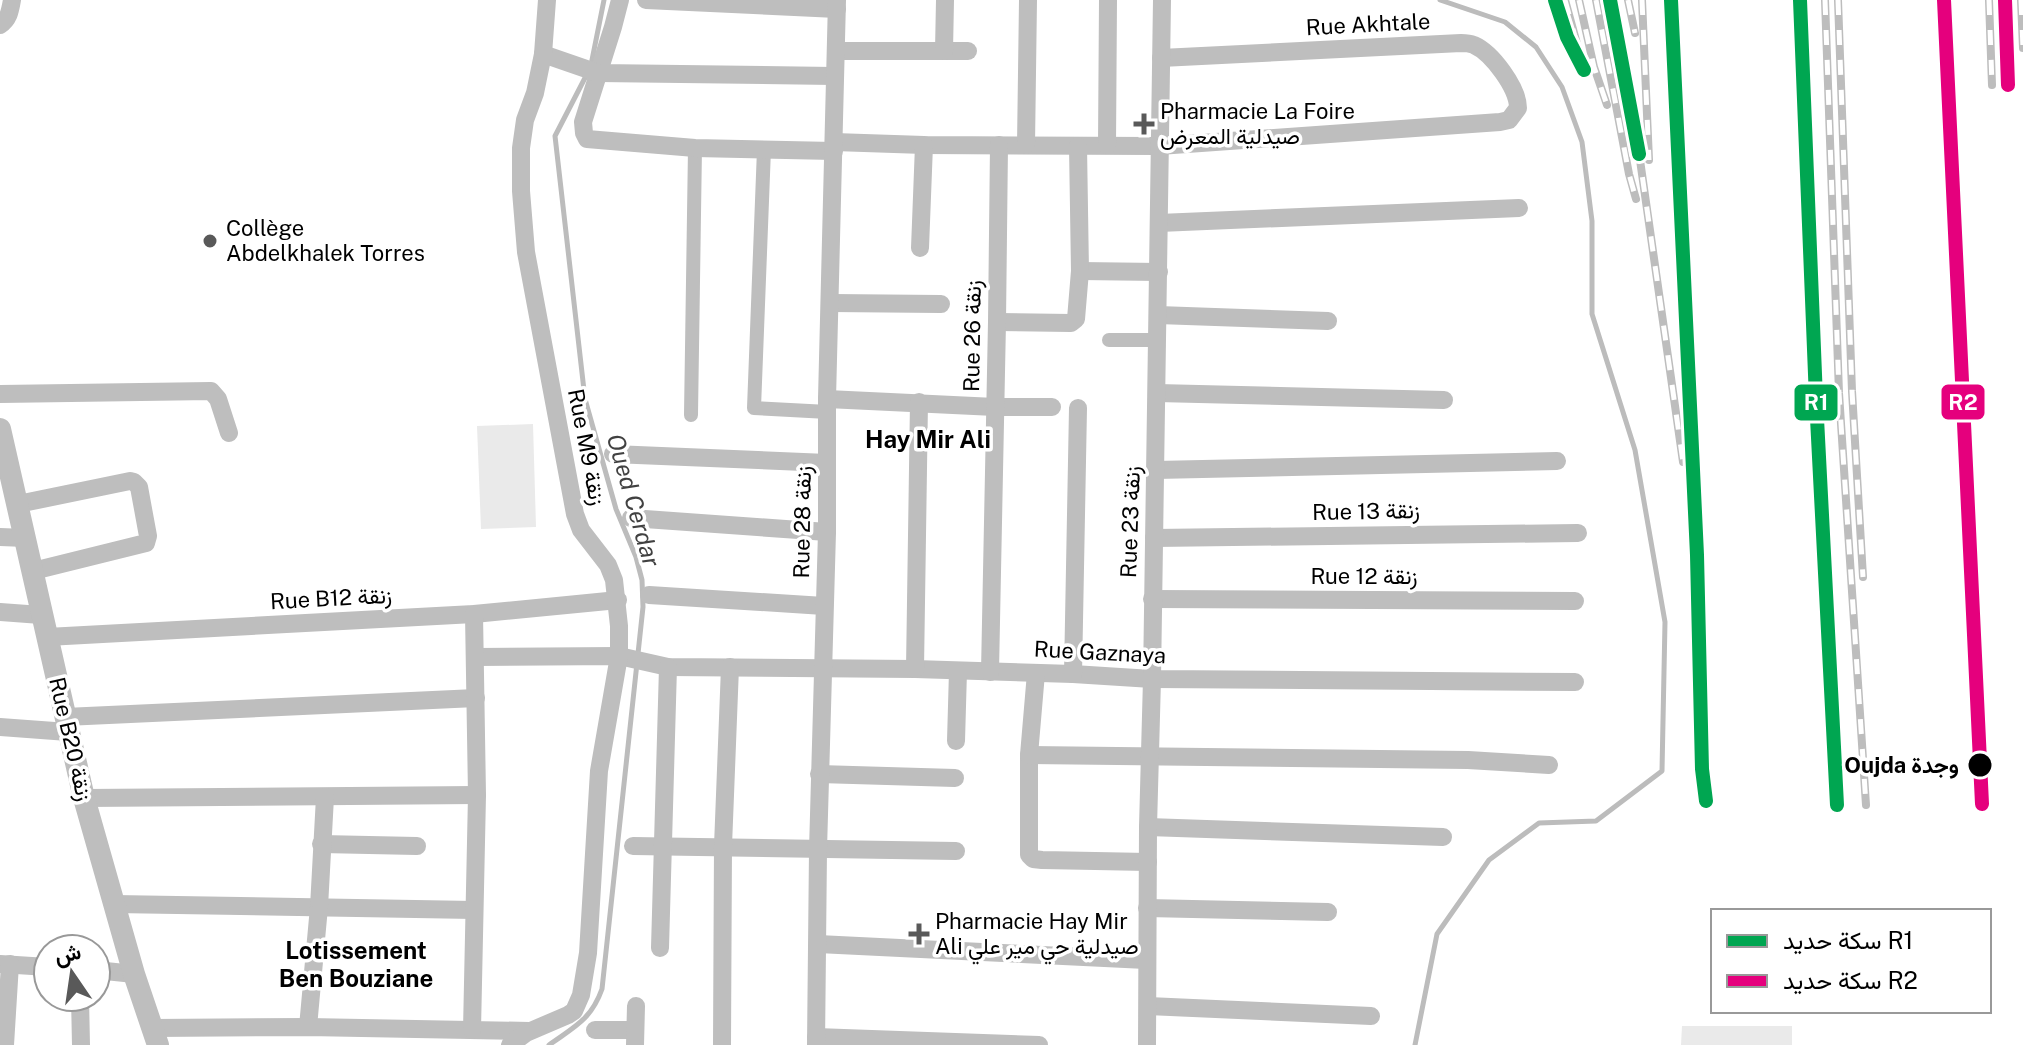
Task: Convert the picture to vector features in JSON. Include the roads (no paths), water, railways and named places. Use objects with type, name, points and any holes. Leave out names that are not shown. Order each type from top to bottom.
[{"type":"street","points":[[0,25],[10,13],[12,0]]},
{"type":"street","name":"Rue M9 زنقة","points":[[510,1045],[519,1037],[574,1011],[583,986],[588,953],[599,771],[621,656],[614,580],[608,565],[581,530],[575,514],[526,252],[521,148],[525,120],[535,93],[543,54],[547,0]]},
{"type":"street","points":[[620,0],[595,73],[583,122],[587,139],[695,148],[764,149],[924,145],[1159,146]]},
{"type":"street","points":[[646,0],[837,5]]},
{"type":"street","points":[[944,51],[945,0]]},
{"type":"street","points":[[1026,145],[1028,0]]},
{"type":"street","points":[[1107,145],[1108,0]]},
{"type":"street","name":"Rue 23 زنقة","points":[[1147,1045],[1162,0]]},
{"type":"street","name":"Rue 28 زنقة","points":[[816,1041],[819,774],[837,5]]},
{"type":"street","name":"Rue Akhtale","points":[[1159,146],[1500,122],[1509,120],[1518,108],[1516,95],[1504,73],[1470,44],[1161,58]]},
{"type":"street","points":[[836,51],[968,51]]},
{"type":"street","points":[[543,54],[595,73],[834,76]]},
{"type":"street","points":[[920,248],[924,145]]},
{"type":"street","name":"Rue 26 زنقة","points":[[990,672],[999,145]]},
{"type":"street","points":[[997,322],[1071,323],[1076,319],[1080,271],[1078,146]]},
{"type":"street","points":[[691,415],[695,148]]},
{"type":"street","points":[[764,149],[754,408],[919,402],[1078,408],[1073,674]]},
{"type":"street","points":[[1159,223],[1519,208]]},
{"type":"street","points":[[1080,271],[1159,272]]},
{"type":"street","points":[[831,303],[941,304]]},
{"type":"street","points":[[1158,315],[1328,321]]},
{"type":"street","points":[[1109,340],[1158,340]]},
{"type":"street","points":[[0,394],[211,391],[218,399],[229,433]]},
{"type":"street","points":[[1157,393],[1444,400]]},
{"type":"street","points":[[915,669],[919,402]]},
{"type":"street","name":"Rue B20 زنقة","points":[[0,429],[4,466],[18,504],[84,798],[155,1036]]},
{"type":"street","points":[[613,454],[827,463]]},
{"type":"street","points":[[1156,470],[1557,461]]},
{"type":"street","points":[[18,504],[130,481],[139,487],[148,536],[146,543],[33,571]]},
{"type":"street","points":[[631,518],[827,532]]},
{"type":"street","name":"Rue 13 زنقة","points":[[1154,538],[1578,533]]},
{"type":"street","points":[[0,537],[26,538]]},
{"type":"street","points":[[649,595],[824,606]]},
{"type":"street","name":"Rue 12 زنقة","points":[[1152,599],[1575,601]]},
{"type":"street","name":"Rue B12 زنقة","points":[[0,612],[44,626],[474,614],[618,600]]},
{"type":"street","points":[[472,1030],[477,795],[474,614]]},
{"type":"street","name":"Rue Gaznaya","points":[[476,657],[621,656],[668,667],[915,669],[1152,679],[1575,682]]},
{"type":"street","points":[[660,948],[668,667]]},
{"type":"street","points":[[722,1045],[723,846],[730,667]]},
{"type":"street","points":[[956,741],[958,671]]},
{"type":"street","points":[[1036,673],[1029,755],[1029,855],[1033,859],[1148,862]]},
{"type":"street","points":[[0,727],[476,698]]},
{"type":"street","points":[[1029,755],[1468,760],[1549,765]]},
{"type":"street","points":[[819,774],[955,778]]},
{"type":"street","points":[[84,798],[477,795]]},
{"type":"street","points":[[308,1027],[325,797]]},
{"type":"street","points":[[1148,827],[1443,837]]},
{"type":"street","points":[[321,844],[417,846]]},
{"type":"street","points":[[633,846],[956,851]]},
{"type":"street","points":[[114,904],[474,910]]},
{"type":"street","points":[[1147,908],[1328,912]]},
{"type":"street","points":[[818,944],[1146,960]]},
{"type":"street","points":[[5,1045],[5,964],[32,966]]},
{"type":"street","points":[[112,972],[134,974]]},
{"type":"street","points":[[595,1030],[635,1038],[636,1006]]},
{"type":"street","points":[[1148,1006],[1371,1016]]},
{"type":"street","points":[[80,1013],[81,1045]]},
{"type":"street","points":[[155,1036],[308,1027],[532,1031]]},
{"type":"street","points":[[816,1041],[1039,1045]]},
{"type":"waterway","name":"Oued Cerdar","points":[[591,65],[604,0]]},
{"type":"waterway","points":[[1415,1045],[1437,934],[1489,860],[1539,823],[1596,821],[1662,771],[1665,622],[1635,450],[1592,314],[1592,221],[1582,142],[1562,87],[1536,47],[1505,22],[1440,0]]},
{"type":"waterway","name":"Oued Cerdar","points":[[549,1045],[587,1016],[602,989],[643,607],[642,580],[636,557],[616,509],[585,399],[555,136],[587,74]]},
{"type":"railway","points":[[1550,0],[1565,32]]},
{"type":"railway","points":[[1565,0],[1582,62]]},
{"type":"railway","points":[[1579,0],[1594,67],[1607,105]]},
{"type":"railway","points":[[1596,0],[1636,199]]},
{"type":"railway","points":[[1610,0],[1638,146],[1683,462]]},
{"type":"railway","points":[[1628,0],[1635,33]]},
{"type":"railway","points":[[1642,0],[1649,160]]},
{"type":"railway","points":[[1671,0],[1697,555],[1702,769],[1706,801]]},
{"type":"railway","points":[[1800,0],[1837,805]]},
{"type":"railway","points":[[1825,0],[1839,393],[1866,805]]},
{"type":"railway","points":[[1838,0],[1852,391],[1863,577]]},
{"type":"railway","points":[[1944,0],[1982,804]]},
{"type":"railway","points":[[1989,0],[1992,85]]},
{"type":"railway","points":[[2005,0],[2008,85]]},
{"type":"railway","points":[[2021,0],[2023,48]]},
{"type":"rail line","name":"R1","points":[[1555,0],[1567,37],[1584,70]]},
{"type":"rail line","name":"R1","points":[[1610,0],[1639,154]]},
{"type":"rail line","name":"R1","points":[[1671,0],[1697,555],[1702,769],[1706,801]]},
{"type":"rail line","name":"R1","points":[[1800,0],[1837,805]]},
{"type":"rail line","name":"R2","points":[[1944,0],[1982,804]]},
{"type":"rail line","name":"R2","points":[[2005,0],[2008,85]]},
{"type":"place","name":"Pharmacie La Foire صيدلية المعرض","points":[[1144,124]]},
{"type":"place","name":"Collège Abdelkhalek Torres","points":[[210,241]]},
{"type":"place","name":"Oujda وجدة","points":[[1980,765]]},
{"type":"place","name":"Pharmacie Hay Mir Ali صيدلية حي مير علي","points":[[919,934]]},
{"type":"district","name":"Hay Mir Ali","points":[[928,439]]},
{"type":"district","name":"Lotissement Ben Bouziane","points":[[356,964]]}]
